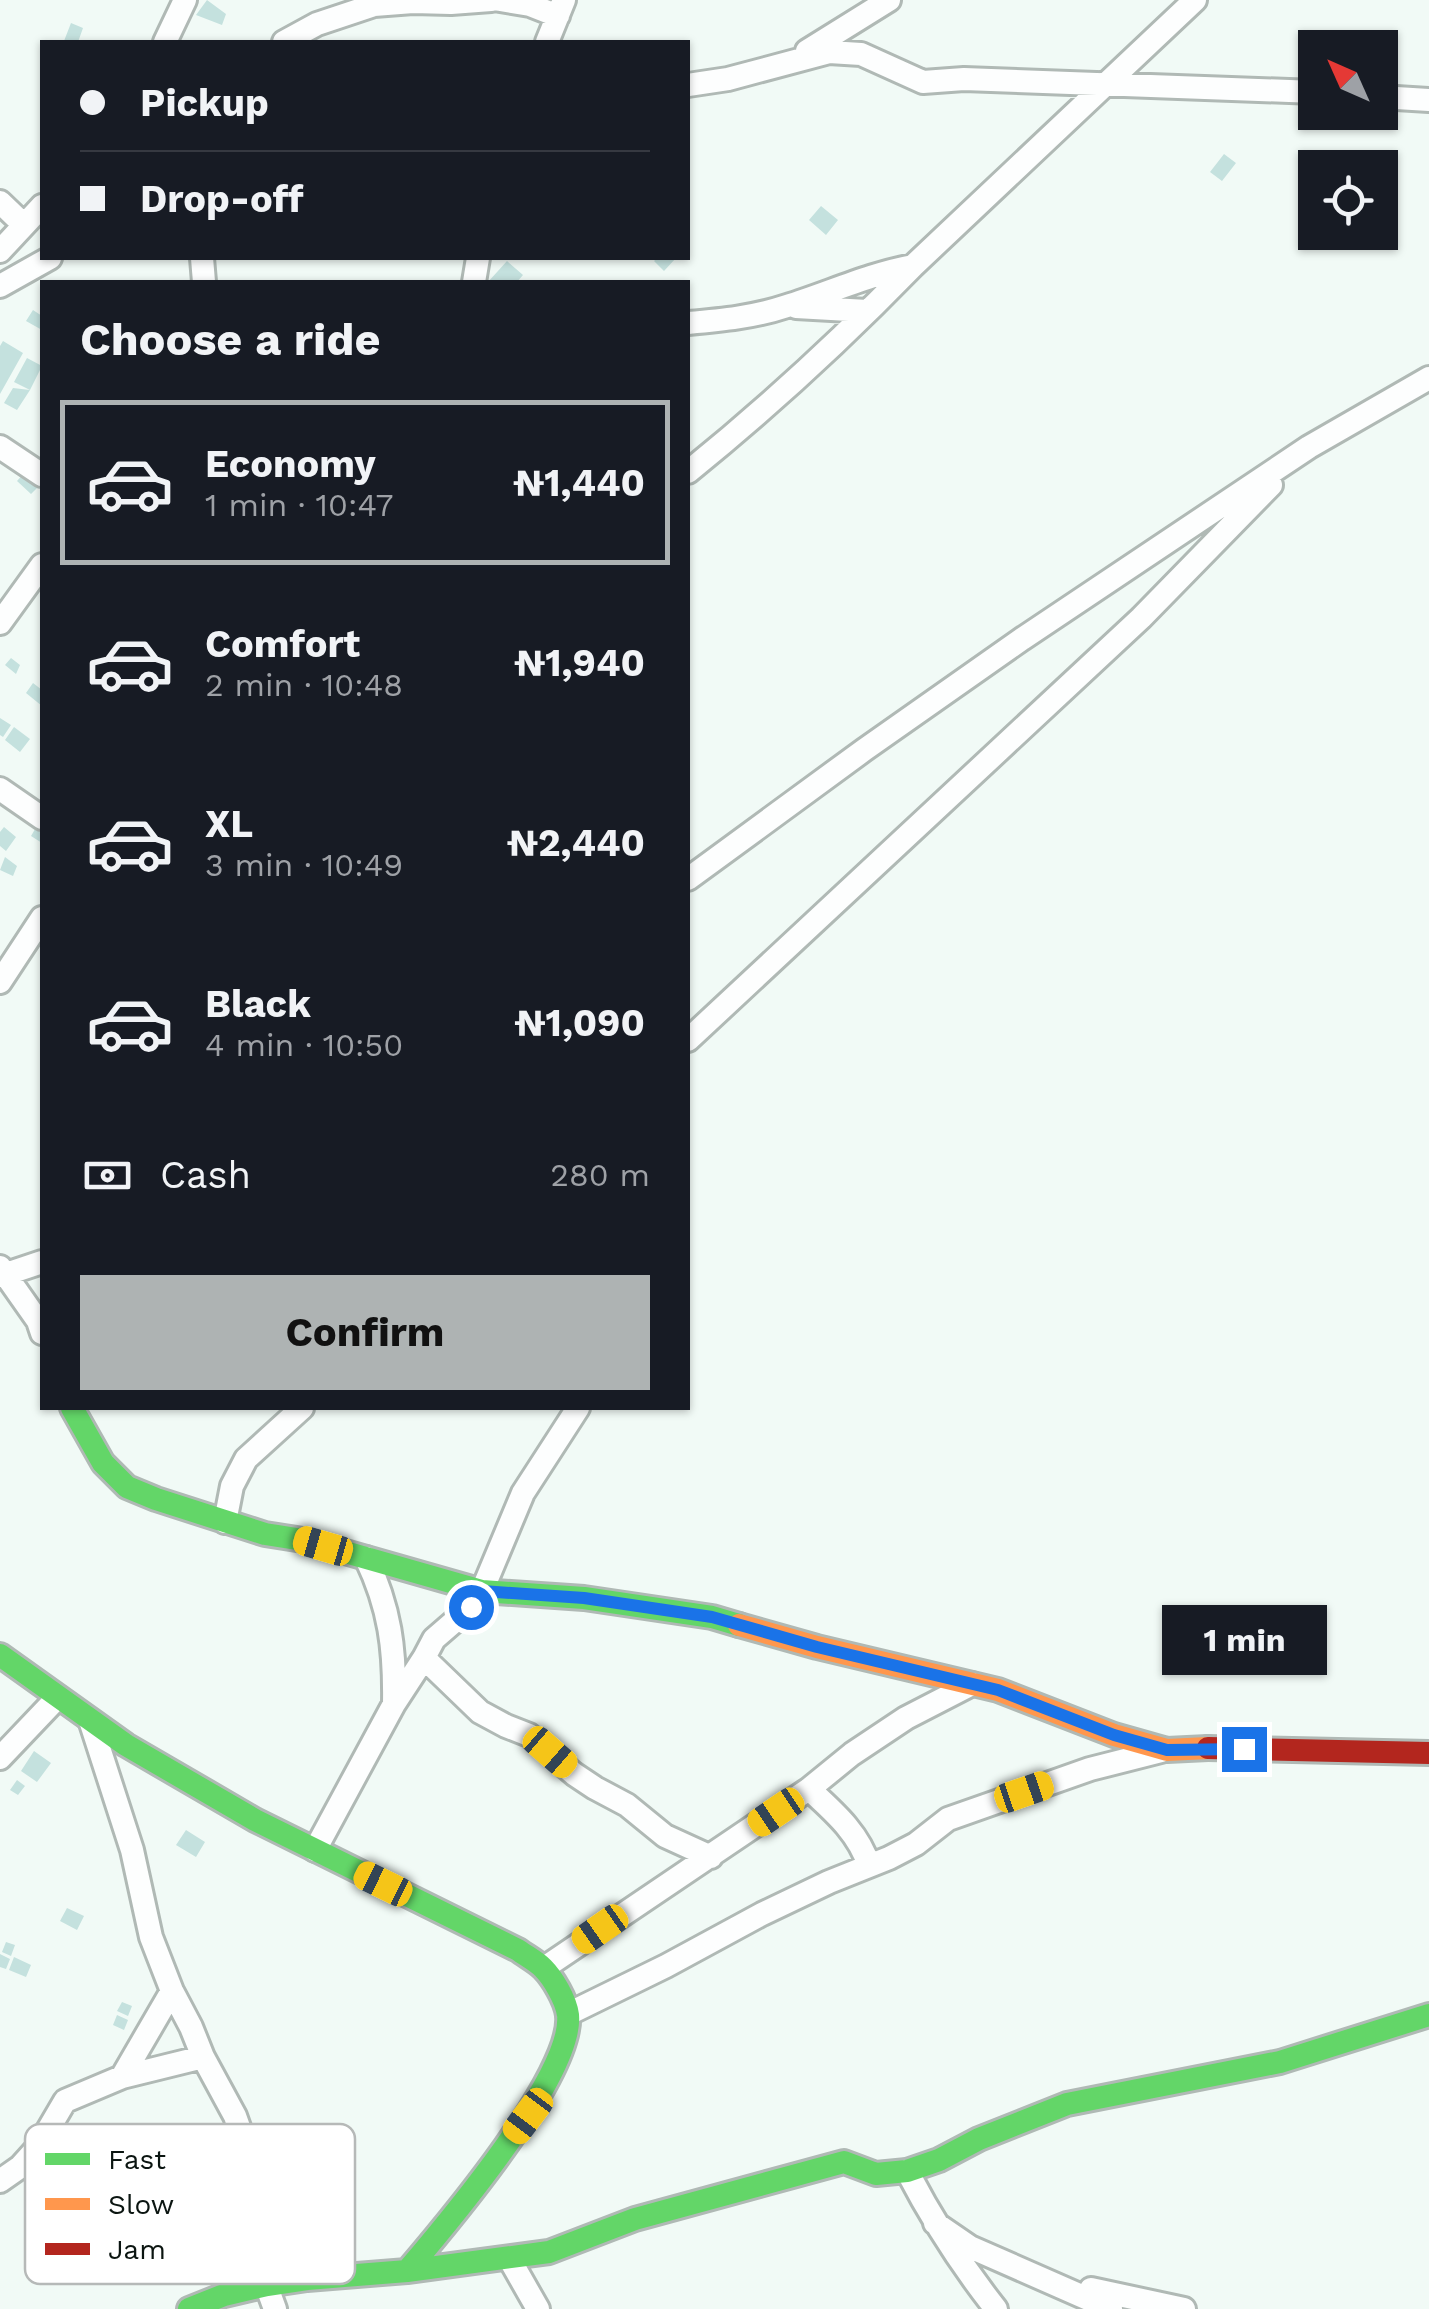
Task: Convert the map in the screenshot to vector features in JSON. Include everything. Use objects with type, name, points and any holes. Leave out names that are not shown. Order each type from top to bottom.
[{"type":"street","points":[[169,40],[185,0]]},
{"type":"street","points":[[288,40],[317,24],[374,5],[491,0]]},
{"type":"street","points":[[500,0],[561,8],[548,40]]},
{"type":"street","points":[[788,62],[889,0]]},
{"type":"street","points":[[690,470],[867,311],[1195,0]]},
{"type":"street","points":[[690,85],[728,79],[829,52],[861,54],[922,82],[964,80],[1298,91]]},
{"type":"street","points":[[1398,98],[1429,100]]},
{"type":"street","points":[[0,202],[24,225]]},
{"type":"street","points":[[0,250],[40,208]]},
{"type":"street","points":[[0,286],[46,260]]},
{"type":"street","points":[[690,323],[730,320],[786,307],[887,270],[913,266]]},
{"type":"street","points":[[786,307],[867,311]]},
{"type":"street","points":[[690,878],[1022,639],[1309,448],[1429,378]]},
{"type":"street","points":[[0,447],[40,474]]},
{"type":"street","points":[[690,1038],[1141,618],[1309,448]]},
{"type":"street","points":[[0,623],[40,568]]},
{"type":"street","points":[[0,789],[40,817]]},
{"type":"street","points":[[0,982],[40,921]]},
{"type":"street","points":[[40,1262],[2,1272],[40,1327]]},
{"type":"street","points":[[73,1410],[104,1462],[127,1487],[224,1522],[303,1540],[482,1591],[584,1598],[712,1617],[817,1647],[998,1690],[1114,1735],[1167,1750]]},
{"type":"street","points":[[224,1522],[232,1486],[246,1459],[300,1410]]},
{"type":"street","points":[[315,1850],[434,1639],[471,1607],[482,1591],[522,1493],[577,1410]]},
{"type":"street","points":[[366,1558],[380,1588],[391,1628],[394,1704]]},
{"type":"street","points":[[0,1655],[126,1745],[222,1802],[518,1950],[544,1968],[568,2014],[568,2040],[528,2116],[453,2218],[407,2271]]},
{"type":"street","points":[[424,1658],[480,1712],[529,1735],[574,1774],[628,1806],[665,1836],[710,1857]]},
{"type":"street","points":[[544,1968],[906,1718],[972,1684]]},
{"type":"street","points":[[0,1758],[58,1696]]},
{"type":"street","points":[[90,1720],[132,1850],[151,1938],[172,1992],[239,2124]]},
{"type":"street","points":[[568,2014],[762,1914],[916,1844],[948,1819],[1090,1769],[1167,1750],[1206,1748],[1429,1753]]},
{"type":"street","points":[[808,1789],[844,1822],[869,1866]]},
{"type":"street","points":[[122,2077],[172,1992]]},
{"type":"street","points":[[355,2275],[549,2252],[635,2219],[844,2162],[876,2174],[907,2172],[1067,2104],[1280,2062],[1429,2015]]},
{"type":"street","points":[[52,2124],[65,2101],[122,2077],[203,2057]]},
{"type":"street","points":[[0,2181],[25,2161]]},
{"type":"street","points":[[907,2172],[962,2266],[996,2309]]},
{"type":"street","points":[[935,2223],[970,2248],[1111,2309]]},
{"type":"street","points":[[510,2258],[538,2309]]},
{"type":"street","points":[[1044,2279],[1184,2309]]},
{"type":"street","points":[[189,2309],[224,2295],[274,2284]]},
{"type":"street","points":[[267,2285],[276,2309]]},
{"type":"building","points":[[207,0],[226,14],[222,25],[196,15]]},
{"type":"building","points":[[71,23],[83,28],[79,40],[64,40]]},
{"type":"building","points":[[1224,154],[1236,163],[1222,181],[1210,172]]},
{"type":"building","points":[[821,206],[838,220],[826,235],[809,220]]},
{"type":"building","points":[[655,260],[674,260],[664,271]]},
{"type":"building","points":[[507,261],[523,275],[519,280],[490,280]]},
{"type":"building","points":[[33,310],[40,315],[40,329],[26,321]]},
{"type":"building","points":[[3,341],[23,353],[0,394],[0,346]]},
{"type":"building","points":[[27,358],[40,365],[30,390],[14,382]]},
{"type":"building","points":[[13,388],[30,390],[17,410],[4,403]]},
{"type":"building","points":[[26,471],[40,485],[31,494],[17,481]]},
{"type":"building","points":[[11,658],[20,665],[16,674],[5,665]]},
{"type":"building","points":[[33,683],[40,688],[40,704],[26,693]]},
{"type":"building","points":[[0,718],[11,725],[3,737],[0,735]]},
{"type":"building","points":[[14,727],[30,739],[20,752],[5,740]]},
{"type":"building","points":[[38,824],[40,842],[31,836]]},
{"type":"building","points":[[4,827],[16,837],[6,851],[0,846]]},
{"type":"building","points":[[5,857],[17,866],[13,876],[0,870]]},
{"type":"building","points":[[34,1751],[51,1763],[37,1782],[21,1771]]},
{"type":"building","points":[[17,1780],[25,1786],[18,1795],[10,1790]]},
{"type":"building","points":[[186,1830],[205,1842],[196,1857],[176,1845]]},
{"type":"building","points":[[67,1908],[84,1916],[77,1930],[60,1921]]},
{"type":"building","points":[[6,1942],[15,1945],[11,1956],[2,1952]]},
{"type":"building","points":[[0,1954],[10,1959],[6,1969],[0,1967]]},
{"type":"building","points":[[14,1957],[31,1965],[26,1977],[9,1970]]},
{"type":"building","points":[[122,2002],[132,2006],[128,2016],[117,2011]]},
{"type":"building","points":[[117,2015],[128,2020],[124,2030],[113,2025]]},
{"type":"traffic: fast","points":[[73,1410],[103,1463],[127,1487],[156,1499],[265,1534],[303,1540],[482,1591],[584,1598],[712,1617],[739,1625]]},
{"type":"traffic: fast","points":[[0,1655],[126,1745],[255,1820],[518,1950],[540,1965],[555,1983],[568,2015],[564,2041],[551,2073],[505,2148],[407,2271]]},
{"type":"traffic: fast","points":[[355,2275],[549,2252],[635,2219],[844,2162],[876,2174],[907,2171],[1067,2104],[1280,2062],[1429,2015]]},
{"type":"traffic: fast","points":[[189,2309],[224,2295],[274,2284]]},
{"type":"traffic: slow","points":[[739,1625],[998,1690],[1114,1735],[1167,1750],[1208,1748]]},
{"type":"traffic: jam","points":[[1208,1748],[1429,1753]]},
{"type":"route","points":[[471,1607],[482,1591],[584,1598],[712,1617],[817,1647],[998,1690],[1114,1735],[1167,1750],[1244,1749]]}]
